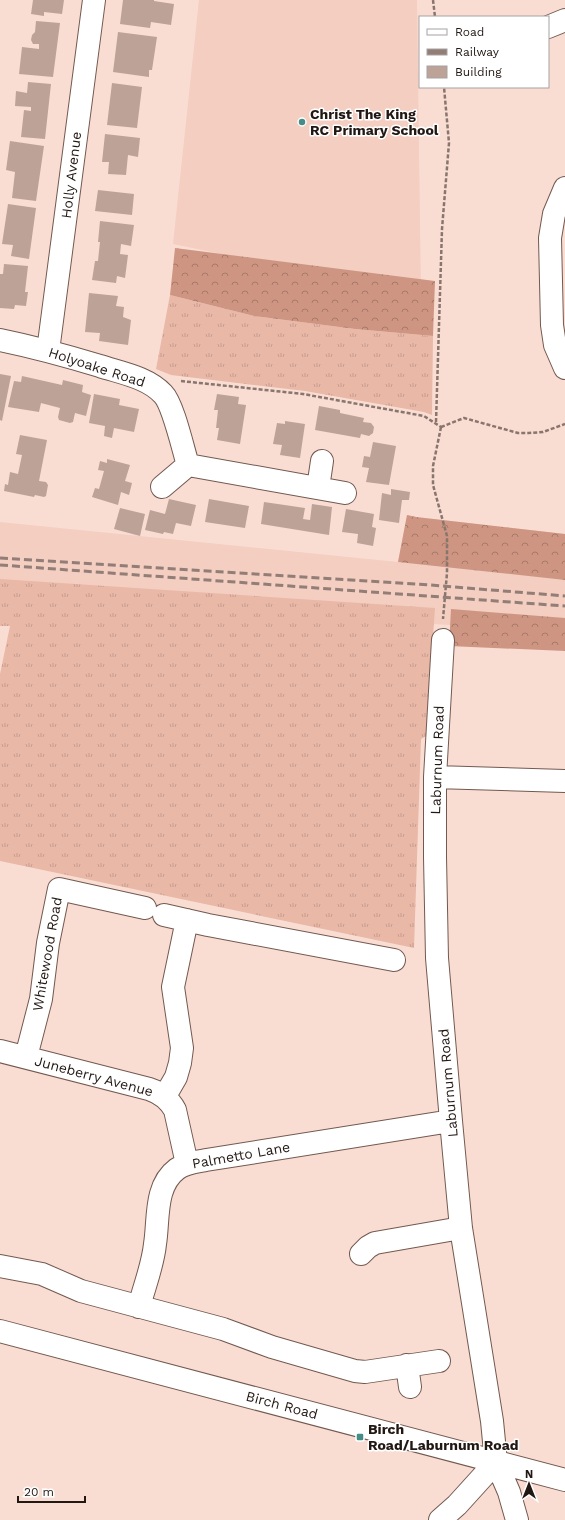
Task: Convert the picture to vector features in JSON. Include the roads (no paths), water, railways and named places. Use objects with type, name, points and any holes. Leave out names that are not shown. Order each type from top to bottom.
[{"type":"street","name":"Holly Avenue","points":[[48,350],[94,0]]},
{"type":"street","points":[[549,27],[565,20]]},
{"type":"street","points":[[565,188],[554,214],[550,238],[552,325],[555,345],[565,368]]},
{"type":"street","name":"Holyoake Road","points":[[0,340],[48,350],[133,376],[155,388],[164,395],[170,405],[188,465]]},
{"type":"street","points":[[318,488],[322,461]]},
{"type":"street","points":[[162,487],[188,465],[345,493]]},
{"type":"street","name":"Laburnum Road","points":[[443,640],[435,777],[438,958],[451,1121],[461,1228],[492,1421],[496,1462],[509,1492],[517,1520]]},
{"type":"street","points":[[435,777],[565,781]]},
{"type":"street","name":"Whitewood Road","points":[[26,1057],[41,999],[48,943],[59,890],[154,911],[208,925],[394,960]]},
{"type":"street","points":[[165,1096],[176,1077],[182,1048],[173,987],[187,920]]},
{"type":"street","name":"Juneberry Avenue","points":[[0,1050],[149,1089],[165,1096],[175,1110],[187,1164]]},
{"type":"street","name":"Palmetto Lane","points":[[139,1307],[155,1245],[157,1210],[169,1177],[177,1169],[187,1164],[451,1121]]},
{"type":"street","points":[[361,1254],[375,1243],[461,1228]]},
{"type":"street","points":[[0,1266],[42,1274],[81,1291],[223,1329],[272,1347],[355,1371],[365,1372],[440,1361]]},
{"type":"street","name":"Birch Road","points":[[0,1331],[565,1480]]},
{"type":"street","points":[[407,1366],[410,1387]]},
{"type":"street","points":[[440,1520],[457,1505],[496,1462]]},
{"type":"railway","points":[[0,558],[430,585],[565,596]]},
{"type":"railway","points":[[0,565],[565,606]]},
{"type":"place","name":"Christ The King RC Primary School","points":[[302,122]]},
{"type":"place","name":"Birch Road/Laburnum Road","points":[[360,1437]]}]
